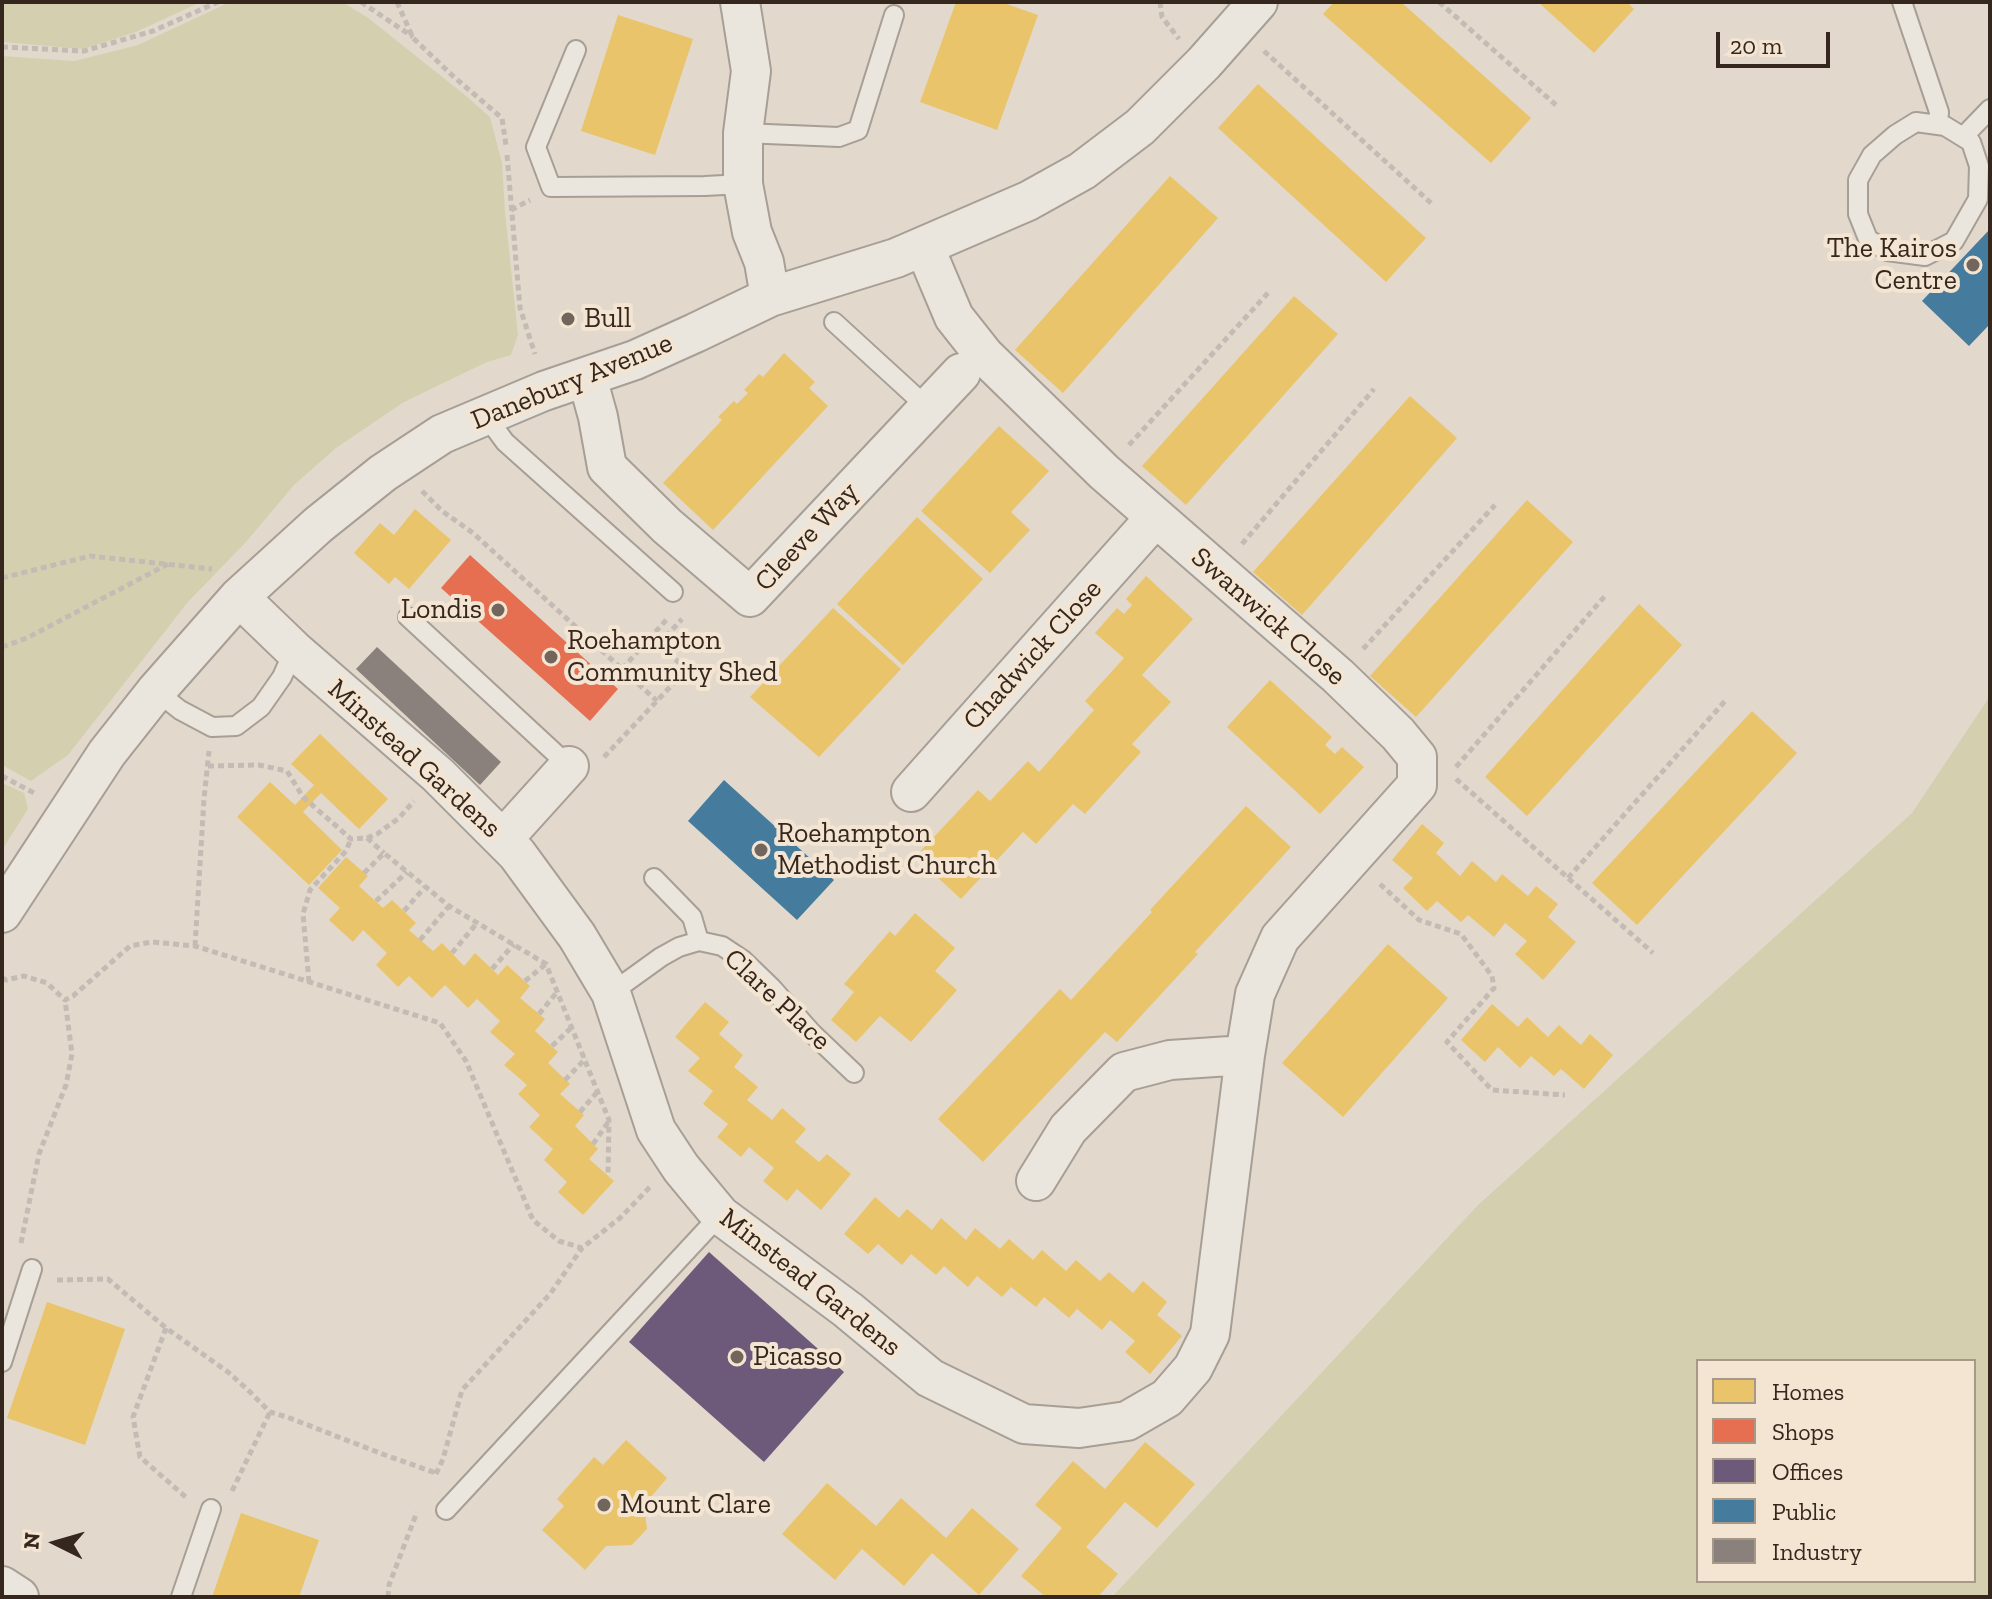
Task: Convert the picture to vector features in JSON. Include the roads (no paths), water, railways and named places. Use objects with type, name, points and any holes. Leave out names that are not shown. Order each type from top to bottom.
[{"type":"street","points":[[740,2],[751,71],[743,133],[743,184],[752,232],[764,262],[770,297]]},
{"type":"street","name":"Danebury Avenue","points":[[2,913],[107,753],[156,691],[232,584],[318,525],[399,462],[442,434],[544,391],[635,360],[770,297],[863,269],[1028,201],[1082,171],[1140,127],[1204,63],[1247,14]]},
{"type":"street","name":"Swanwick Close","points":[[924,246],[954,317],[984,355],[1104,472],[1338,676],[1434,765]]},
{"type":"street","name":"Cleeve Way","points":[[587,377],[607,467],[667,526],[750,597],[961,373]]},
{"type":"street","name":"Chadwick Close","points":[[911,792],[1155,518]]},
{"type":"street","name":"Minstead Gardens","points":[[232,584],[294,650],[438,775],[517,854],[577,936],[611,993],[656,1130],[681,1168],[720,1215],[848,1310],[930,1378],[1024,1424],[1079,1428],[1127,1421],[1167,1398],[1193,1368],[1210,1334],[1255,994],[1280,938],[1434,765]]},
{"type":"street","points":[[503,839],[582,767]]},
{"type":"street","points":[[1036,1181],[1068,1129],[1124,1072],[1170,1060],[1245,1055]]},
{"type":"street","points":[[2,1586],[19,1597]]},
{"type":"lane","points":[[1902,2],[1939,112],[1938,125]]},
{"type":"lane","points":[[743,133],[839,137],[858,130],[894,15]]},
{"type":"lane","points":[[576,50],[536,147],[551,187],[743,184]]},
{"type":"lane","points":[[1963,137],[1990,109]]},
{"type":"lane","points":[[1916,122],[1945,126],[1963,137],[1971,142],[1979,166],[1978,199],[1954,241],[1925,256],[1887,251],[1868,239],[1858,214],[1858,180],[1872,155],[1916,122]]},
{"type":"lane","points":[[834,322],[928,408]]},
{"type":"lane","points":[[486,416],[505,442],[673,592]]},
{"type":"lane","points":[[408,617],[582,767]]},
{"type":"lane","points":[[156,691],[180,710],[212,727],[236,726],[261,707],[282,677],[294,650]]},
{"type":"lane","points":[[654,878],[692,917],[699,941]]},
{"type":"lane","name":"Clare Place","points":[[611,993],[679,947],[699,941],[722,946],[743,960],[854,1073]]},
{"type":"lane","points":[[446,1510],[720,1215]]},
{"type":"lane","points":[[2,1362],[32,1269]]},
{"type":"lane","points":[[181,1597],[211,1509]]},
{"type":"place","name":"The Kairos Centre","points":[[1973,265]]},
{"type":"place","name":"Bull","points":[[568,319]]},
{"type":"place","name":"Londis","points":[[498,610]]},
{"type":"place","name":"Roehampton Community Shed","points":[[551,657]]},
{"type":"place","name":"Roehampton Methodist Church","points":[[761,850]]},
{"type":"place","name":"Picasso","points":[[737,1357]]},
{"type":"place","name":"Mount Clare","points":[[604,1505]]}]
